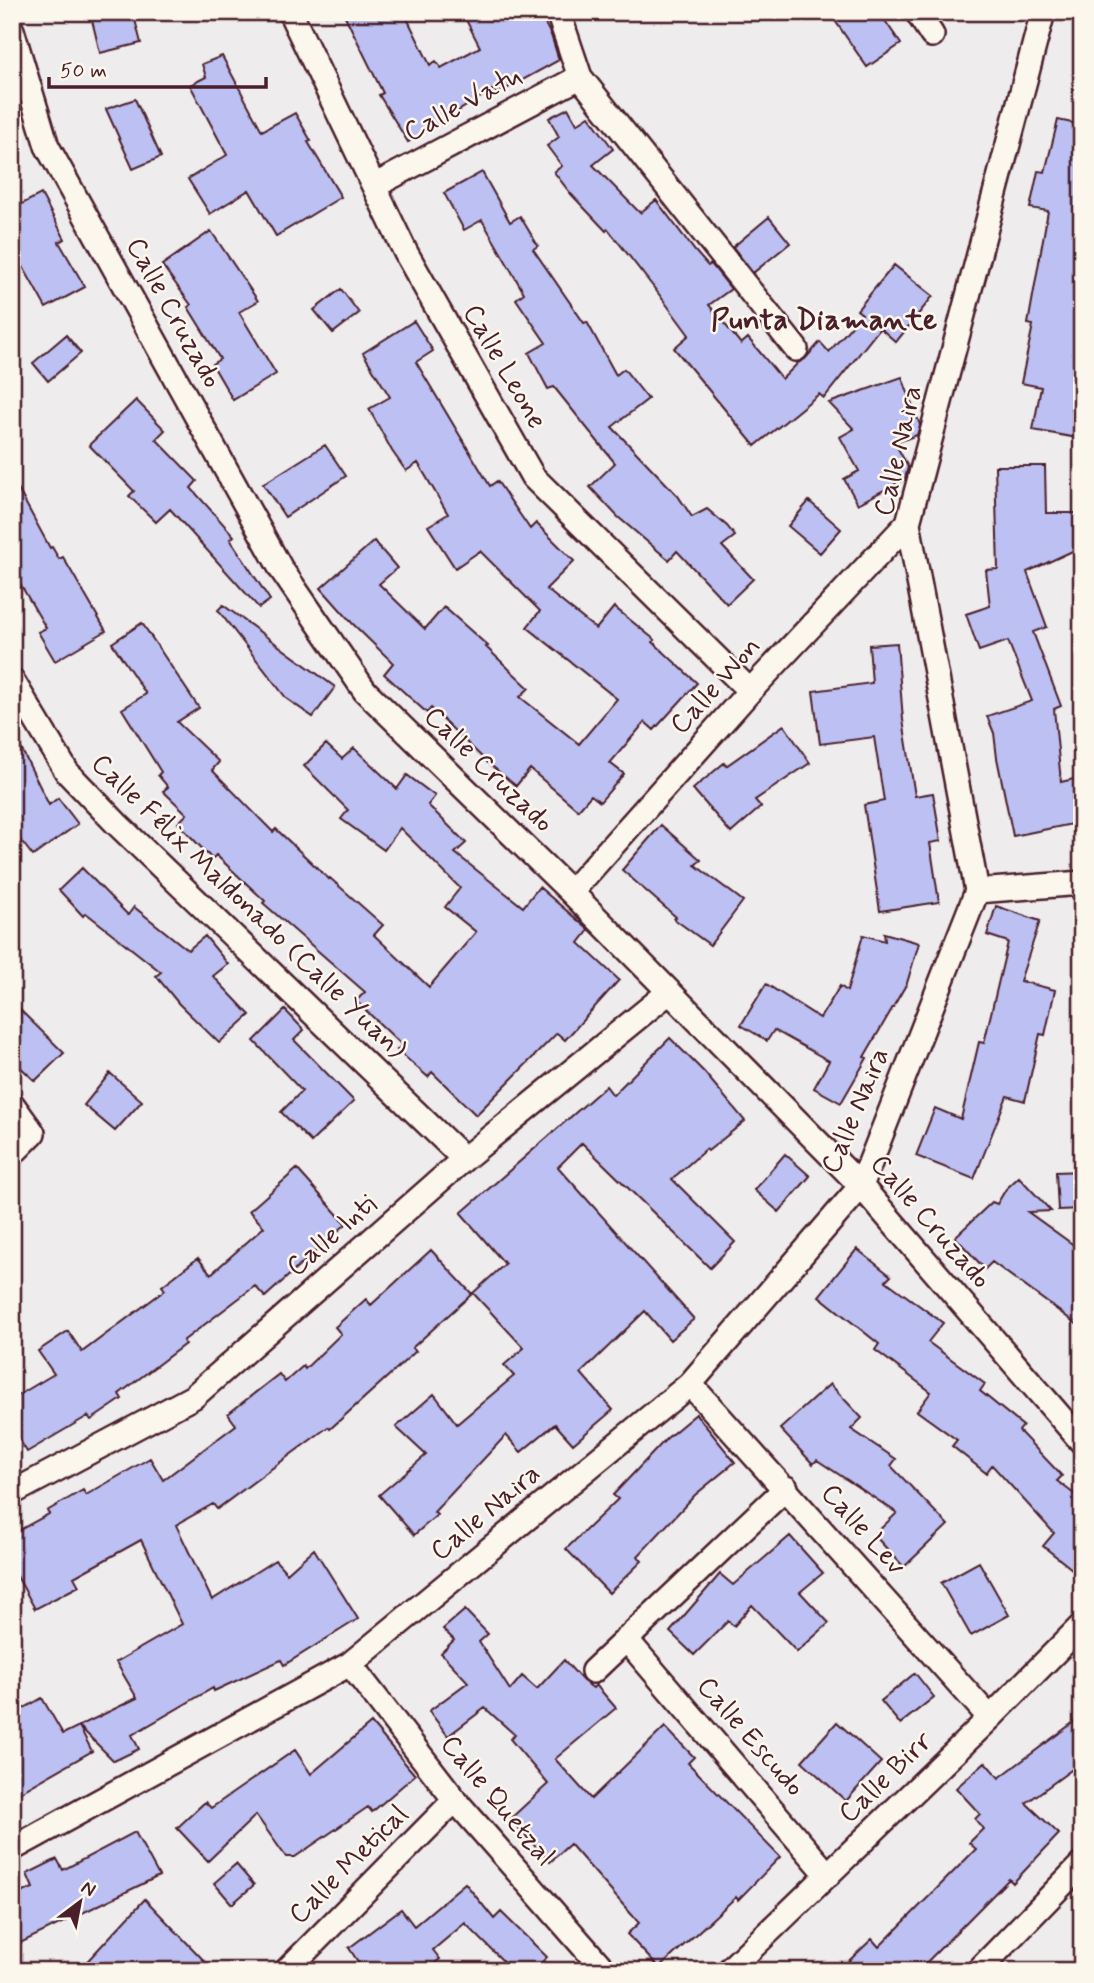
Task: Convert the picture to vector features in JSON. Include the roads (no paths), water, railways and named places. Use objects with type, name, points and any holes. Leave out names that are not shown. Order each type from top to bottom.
[{"type":"street","name":"Calle Leone","points":[[290,12],[406,253],[533,477],[750,691]]},
{"type":"street","points":[[558,12],[580,77],[796,349]]},
{"type":"street","points":[[917,12],[932,34]]},
{"type":"street","name":"Calle Naira","points":[[12,1849],[350,1664],[690,1384],[861,1186],[976,891],[908,523],[1042,12]]},
{"type":"street","name":"Calle Cruzado","points":[[12,30],[47,146],[281,569],[365,691],[571,892],[861,1186],[1082,1442]]},
{"type":"street","name":"Calle Vatu","points":[[374,187],[580,77]]},
{"type":"street","name":"Calle Won","points":[[571,892],[750,691],[908,523]]},
{"type":"street","name":"Calle Félix Maldonado (Calle Yuan)","points":[[12,680],[67,772],[116,823],[464,1159]]},
{"type":"street","points":[[976,891],[1082,883]]},
{"type":"street","name":"Calle Inti","points":[[12,1493],[193,1397],[464,1159],[669,992]]},
{"type":"street","points":[[12,1104],[33,1133],[12,1154]]},
{"type":"street","name":"Calle Lev","points":[[690,1384],[990,1718]]},
{"type":"street","points":[[593,1671],[786,1488]]},
{"type":"street","name":"Calle Birr","points":[[728,1971],[990,1718],[1082,1625]]},
{"type":"street","name":"Calle Escudo","points":[[626,1639],[828,1875]]},
{"type":"street","name":"Calle Quetzal","points":[[350,1664],[455,1800],[605,1971]]},
{"type":"street","name":"Calle Metical","points":[[286,1971],[455,1800]]},
{"type":"street","points":[[978,1971],[1082,1864]]},
{"type":"district","name":"Punta Diamante","points":[[824,320]]}]
